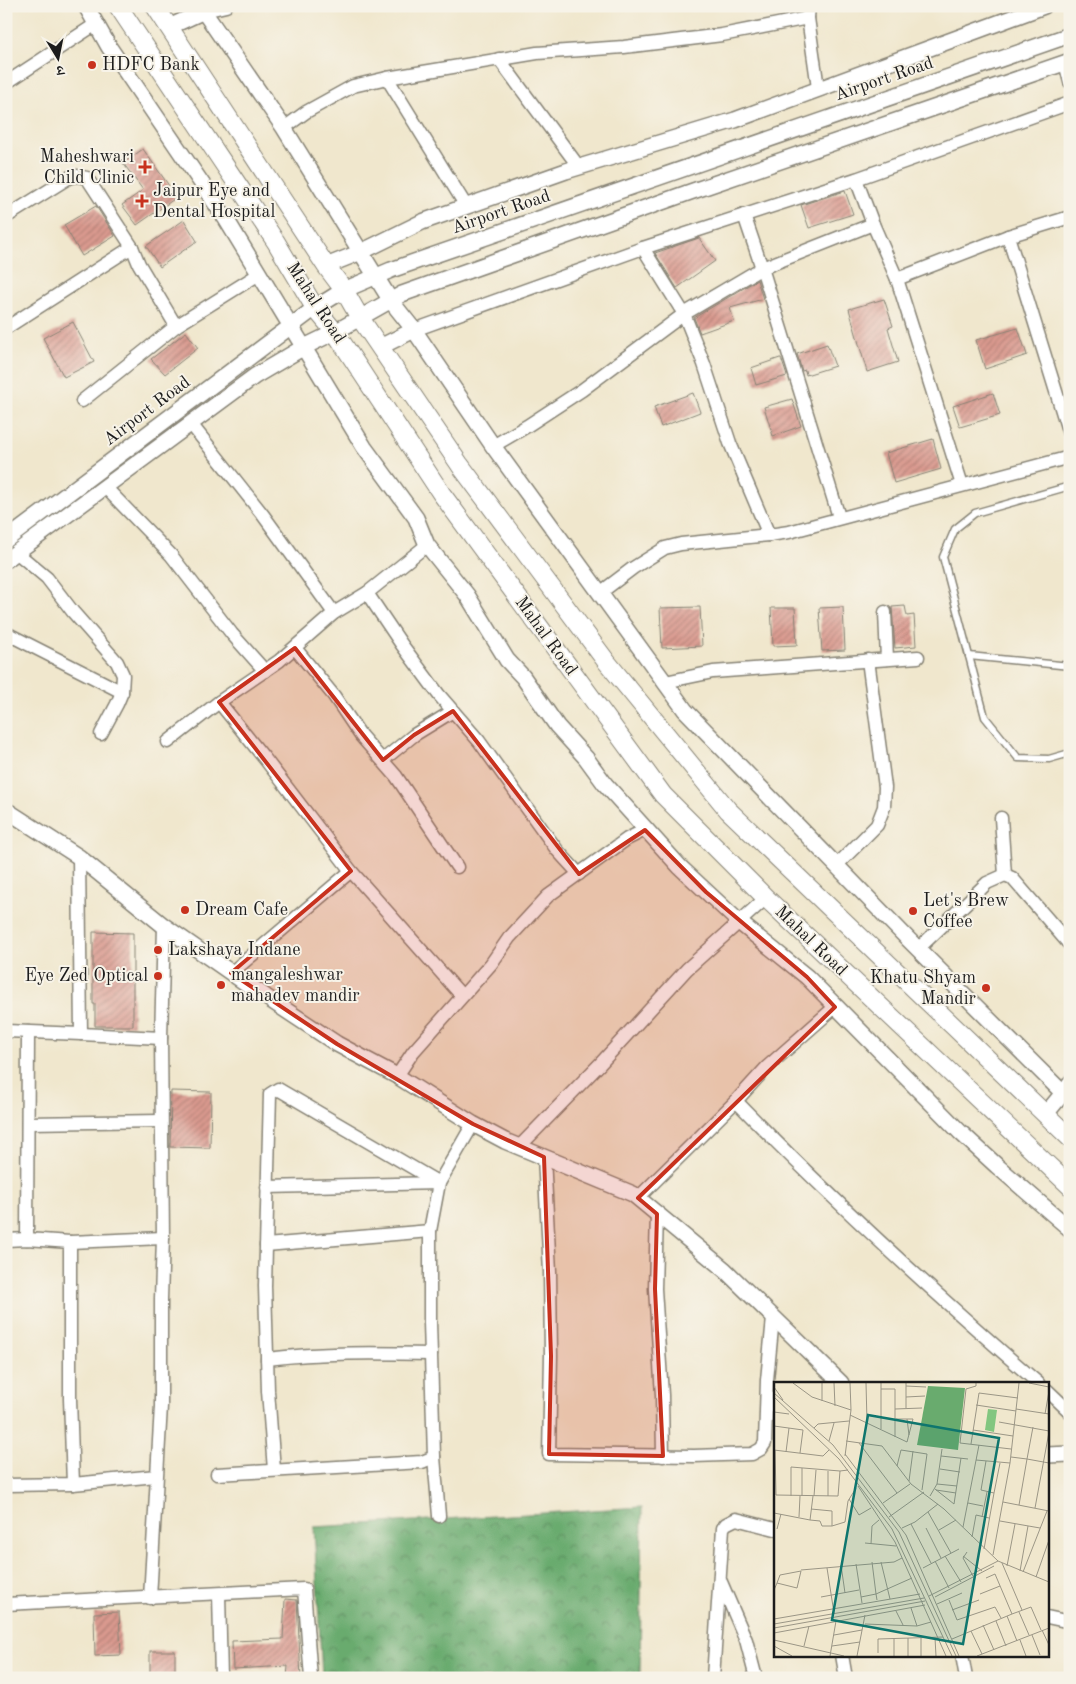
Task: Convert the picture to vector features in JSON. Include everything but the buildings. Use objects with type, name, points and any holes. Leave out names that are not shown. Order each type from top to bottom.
[{"type":"main road","name":"Mahal Road","points":[[118,6],[276,242],[315,308],[335,332],[441,493],[663,795],[766,898],[1070,1186]]},
{"type":"main road","name":"Mahal Road","points":[[155,6],[326,266],[344,290],[360,318],[460,465],[606,661],[728,810],[1070,1138]]},
{"type":"street","points":[[86,6],[109,47],[226,219],[364,447],[416,518],[427,545],[467,595],[507,660],[523,677],[557,726],[586,758],[604,784],[680,867],[738,922],[807,977],[960,1132],[1070,1229]]},
{"type":"street","points":[[169,27],[202,9],[226,6]]},
{"type":"street","points":[[326,266],[361,252],[422,222],[466,206],[579,167],[735,120],[1041,7]]},
{"type":"street","points":[[202,9],[284,128],[390,301],[414,330],[493,446],[685,710],[918,948],[1066,1087],[1045,1115]]},
{"type":"street","points":[[284,128],[306,112],[353,86],[387,78],[537,53],[624,47],[722,35],[809,12],[818,88]]},
{"type":"street","points":[[6,83],[96,24]]},
{"type":"street","name":"Airport Road","points":[[6,540],[315,308],[344,290],[375,276],[1070,35]]},
{"type":"street","points":[[499,59],[579,167]]},
{"type":"street","points":[[1067,62],[1070,82]]},
{"type":"street","name":"Airport Road","points":[[11,556],[255,376],[402,294],[1067,62]]},
{"type":"street","points":[[387,78],[466,206]]},
{"type":"street","points":[[380,347],[414,330],[643,248],[856,179],[1070,103]]},
{"type":"street","points":[[6,217],[70,177],[87,178],[132,247],[139,264],[176,326]]},
{"type":"street","points":[[856,179],[897,279],[962,485]]},
{"type":"street","points":[[744,215],[839,517]]},
{"type":"street","points":[[897,279],[1008,236],[1070,217]]},
{"type":"street","points":[[493,446],[582,390],[684,314],[762,268],[873,224]]},
{"type":"street","points":[[1008,236],[1070,437]]},
{"type":"street","points":[[6,328],[132,247]]},
{"type":"street","points":[[643,248],[684,314],[704,364],[730,443],[768,535]]},
{"type":"street","points":[[82,401],[176,326],[259,274]]},
{"type":"street","points":[[191,424],[263,515],[334,612]]},
{"type":"street","points":[[600,593],[633,568],[665,548],[682,544],[789,532],[839,517],[1070,457]]},
{"type":"street","points":[[105,487],[171,555],[232,634],[265,671]]},
{"type":"street","points":[[168,742],[219,702],[295,648],[334,612],[367,593],[427,545]]},
{"type":"street","points":[[11,556],[47,578],[73,612],[117,662],[123,675],[122,692],[101,734]]},
{"type":"street","points":[[367,593],[439,695],[479,741],[557,850],[579,874]]},
{"type":"street","points":[[884,612],[887,659]]},
{"type":"street","points":[[6,633],[122,692]]},
{"type":"street","points":[[295,648],[334,696],[361,736],[396,776],[457,867]]},
{"type":"street","points":[[665,682],[713,672],[918,657]]},
{"type":"street","points":[[837,865],[877,826],[884,807],[885,787],[868,660]]},
{"type":"street","points":[[219,702],[351,871],[462,996]]},
{"type":"street","points":[[383,760],[414,734],[453,711]]},
{"type":"street","points":[[6,810],[79,857],[164,926],[338,1044],[397,1076],[472,1124],[519,1147],[633,1194],[725,1270],[840,1382]]},
{"type":"street","points":[[1001,818],[1005,875]]},
{"type":"street","points":[[397,1076],[413,1052],[491,964],[509,938],[548,896],[626,839],[645,830]]},
{"type":"street","points":[[79,857],[81,1034]]},
{"type":"street","points":[[231,973],[351,871]]},
{"type":"street","points":[[918,948],[986,883],[1005,875],[1012,878],[1070,945]]},
{"type":"street","points":[[519,1147],[600,1064],[687,968],[766,898]]},
{"type":"street","points":[[150,1598],[161,1406],[163,1238],[161,1038],[164,926]]},
{"type":"street","points":[[638,1198],[736,1101],[767,1067],[835,1007]]},
{"type":"street","points":[[6,1031],[161,1038]]},
{"type":"street","points":[[27,1239],[28,1032]]},
{"type":"street","points":[[274,1470],[267,1359],[266,1245],[270,1094],[278,1089],[439,1183]]},
{"type":"street","points":[[736,1101],[785,1151],[907,1267],[1037,1382]]},
{"type":"street","points":[[28,1123],[161,1122]]},
{"type":"street","points":[[439,1516],[434,1457],[430,1232],[439,1183],[472,1124]]},
{"type":"street","points":[[544,1157],[552,1356],[549,1454],[663,1456],[752,1454],[761,1449],[765,1443],[767,1380],[773,1318]]},
{"type":"street","points":[[267,1186],[439,1183]]},
{"type":"street","points":[[657,1214],[655,1289],[662,1396],[663,1456]]},
{"type":"street","points":[[266,1245],[430,1232]]},
{"type":"street","points":[[6,1240],[27,1239],[70,1242],[163,1238]]},
{"type":"street","points":[[70,1242],[70,1399],[73,1484]]},
{"type":"street","points":[[267,1359],[308,1354],[431,1354]]},
{"type":"street","points":[[1048,1391],[1070,1412]]},
{"type":"street","points":[[1048,1455],[1070,1454]]},
{"type":"street","points":[[217,1474],[422,1462],[434,1457]]},
{"type":"street","points":[[6,1485],[73,1484],[156,1476]]},
{"type":"street","points":[[713,1678],[723,1528],[726,1524],[736,1519],[774,1529]]},
{"type":"street","points":[[720,1579],[746,1640],[756,1678]]},
{"type":"street","points":[[6,1604],[304,1589],[311,1678]]},
{"type":"street","points":[[219,1594],[221,1678]]},
{"type":"street","points":[[1048,1617],[1070,1622]]},
{"type":"street","points":[[842,1656],[846,1678]]},
{"type":"street","points":[[962,1656],[966,1678]]},
{"type":"lane","points":[[1070,486],[975,513],[955,529],[943,557],[985,717],[1018,758],[1049,759],[1070,753]]},
{"type":"lane","points":[[969,656],[1070,666]]},
{"type":"highlighted area","points":[[295,648],[383,760],[414,735],[453,711],[579,874],[645,830],[706,892],[807,977],[835,1007],[638,1198],[657,1214],[655,1289],[663,1456],[549,1454],[551,1356],[544,1157],[473,1124],[337,1044],[231,973],[351,871],[219,702]]},
{"type":"green space","points":[[642,1507],[640,1678],[322,1678],[314,1527]]},
{"type":"place","name":"HDFC Bank","points":[[92,65]]},
{"type":"place","name":"Maheshwari Child Clinic","points":[[145,167]]},
{"type":"place","name":"Jaipur Eye and Dental Hospital","points":[[142,201]]},
{"type":"place","name":"Dream Cafe","points":[[185,910]]},
{"type":"place","name":"Let's Brew Coffee","points":[[913,911]]},
{"type":"place","name":"Lakshaya Indane","points":[[158,950]]},
{"type":"place","name":"Eye Zed Optical","points":[[158,976]]},
{"type":"place","name":"mangaleshwar mahadev mandir","points":[[221,985]]},
{"type":"place","name":"Khatu Shyam Mandir","points":[[986,988]]}]
